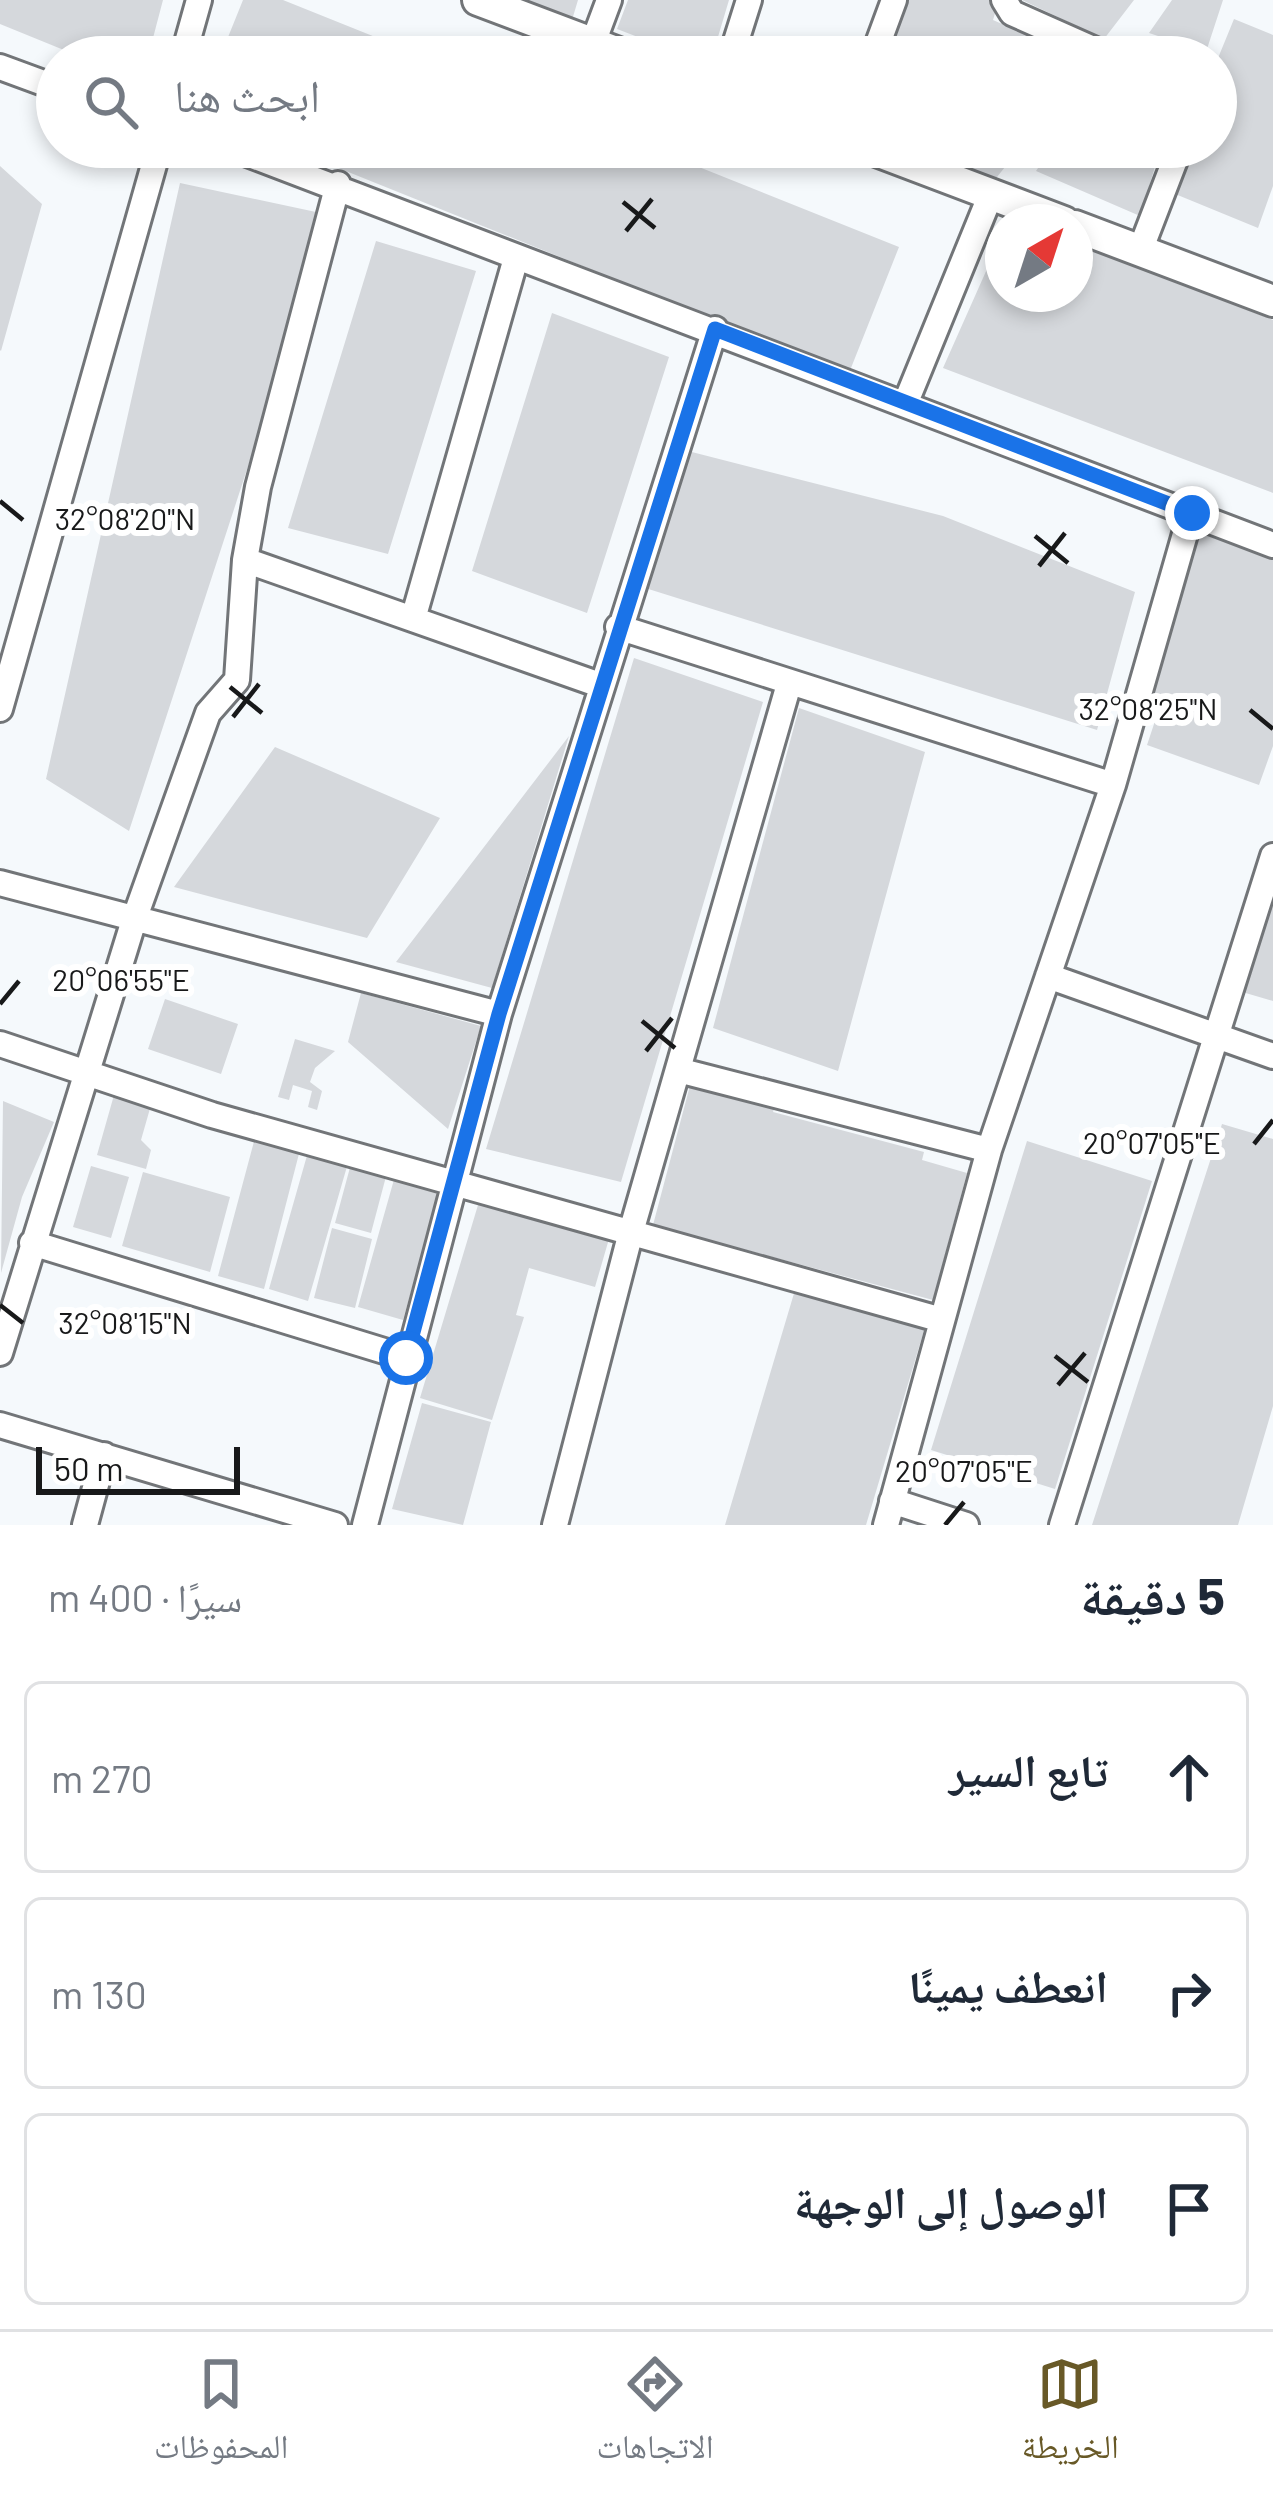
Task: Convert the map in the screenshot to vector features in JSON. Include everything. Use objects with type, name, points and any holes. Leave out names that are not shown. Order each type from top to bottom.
[{"type":"street","points":[[189,36],[199,0]]},
{"type":"street","points":[[478,0],[572,36]]},
{"type":"street","points":[[596,36],[609,0]]},
{"type":"street","points":[[737,36],[749,0]]},
{"type":"street","points":[[1004,0],[1012,13],[1064,36]]},
{"type":"street","points":[[880,36],[891,1]]},
{"type":"street","points":[[0,67],[36,80]]},
{"type":"street","points":[[0,709],[153,168]]},
{"type":"street","points":[[291,168],[1273,545]]},
{"type":"street","points":[[922,168],[1018,204]]},
{"type":"street","points":[[1140,251],[1172,168]]},
{"type":"street","points":[[0,1353],[134,920],[208,713],[237,680],[245,560],[258,487],[338,184]]},
{"type":"street","points":[[906,402],[992,194]]},
{"type":"street","points":[[1093,233],[1273,301]]},
{"type":"street","points":[[413,620],[516,258]]},
{"type":"street","points":[[364,1525],[499,1014],[715,329]]},
{"type":"street","points":[[966,1525],[889,1513],[989,1150],[1113,785],[1192,513]]},
{"type":"street","points":[[245,560],[600,685]]},
{"type":"street","points":[[618,626],[1113,785]]},
{"type":"street","points":[[555,1525],[632,1232],[789,684]]},
{"type":"street","points":[[1062,1525],[1273,856]]},
{"type":"street","points":[[0,883],[499,1014]]},
{"type":"street","points":[[1048,976],[1273,1056]]},
{"type":"street","points":[[0,1044],[212,1115],[942,1320]]},
{"type":"street","points":[[678,1070],[989,1150]]},
{"type":"street","points":[[32,1243],[406,1358]]},
{"type":"street","points":[[0,1425],[335,1525]]},
{"type":"street","points":[[85,1525],[104,1455]]},
{"type":"building","points":[[0,0],[163,0],[154,36],[36,39],[0,24]]},
{"type":"building","points":[[243,0],[283,0],[373,36],[228,36]]},
{"type":"building","points":[[525,0],[578,0],[572,20]]},
{"type":"building","points":[[628,0],[729,0],[718,36],[635,36],[617,29]]},
{"type":"building","points":[[907,0],[999,0],[993,20],[1030,36],[894,36]]},
{"type":"building","points":[[1022,0],[1134,0],[1106,36]]},
{"type":"building","points":[[1172,0],[1223,0],[1211,36],[1149,33]]},
{"type":"building","points":[[1234,19],[1273,35],[1273,186],[1258,228],[1163,189],[1172,168],[1237,168],[1237,36],[1227,36]]},
{"type":"building","points":[[0,166],[42,204],[1,351],[0,350]]},
{"type":"building","points":[[338,168],[702,168],[899,247],[849,373]]},
{"type":"building","points":[[955,168],[1004,168],[993,182]]},
{"type":"building","points":[[1038,168],[1155,168],[1140,216],[1036,171]]},
{"type":"building","points":[[180,183],[330,215],[129,831],[46,779]]},
{"type":"building","points":[[376,241],[476,271],[388,554],[288,528]]},
{"type":"building","points":[[1093,249],[1273,320],[1273,493],[943,368],[985,274],[985,312],[1093,312]]},
{"type":"building","points":[[552,313],[669,357],[587,613],[472,571]]},
{"type":"building","points":[[684,450],[943,516],[1135,592],[1097,730],[642,587]]},
{"type":"building","points":[[1200,533],[1273,559],[1273,746],[1259,785],[1147,745],[1163,697],[1144,691]]},
{"type":"building","points":[[634,658],[763,702],[621,1182],[486,1149]]},
{"type":"building","points":[[799,708],[925,752],[838,1071],[713,1028]]},
{"type":"building","points":[[569,736],[492,988],[396,962]]},
{"type":"building","points":[[275,747],[440,818],[367,938],[174,887]]},
{"type":"building","points":[[1273,860],[1273,1001],[1232,989]]},
{"type":"building","points":[[361,993],[481,1026],[448,1129],[348,1042]]},
{"type":"building","points":[[165,999],[238,1024],[221,1074],[148,1049]]},
{"type":"building","points":[[295,1039],[335,1051],[315,1068],[310,1082],[322,1091],[317,1110],[308,1107],[312,1091],[293,1085],[289,1100],[278,1097]]},
{"type":"building","points":[[692,1078],[777,1101],[773,1112],[924,1152],[922,1160],[967,1173],[933,1300],[653,1225]]},
{"type":"building","points":[[116,1088],[153,1098],[141,1140],[151,1150],[146,1169],[97,1155]]},
{"type":"building","points":[[3,1101],[54,1122],[22,1197],[1,1273]]},
{"type":"building","points":[[1222,1124],[1273,1139],[1273,1406],[1238,1525],[1092,1525]]},
{"type":"building","points":[[256,1134],[301,1146],[264,1289],[218,1276]]},
{"type":"building","points":[[1027,1141],[1152,1181],[1055,1489],[931,1450]]},
{"type":"building","points":[[308,1152],[348,1163],[308,1301],[269,1289]]},
{"type":"building","points":[[352,1160],[388,1169],[371,1233],[335,1223]]},
{"type":"building","points":[[91,1166],[129,1177],[111,1238],[73,1227]]},
{"type":"building","points":[[143,1172],[230,1197],[210,1272],[122,1246]]},
{"type":"building","points":[[395,1176],[440,1189],[403,1320],[358,1307]]},
{"type":"building","points":[[481,1195],[611,1232],[595,1287],[529,1268],[516,1315],[524,1317],[492,1420],[420,1398]]},
{"type":"building","points":[[332,1228],[372,1239],[355,1308],[314,1298]]},
{"type":"building","points":[[795,1290],[925,1327],[866,1525],[725,1525]]},
{"type":"building","points":[[422,1403],[491,1422],[463,1525],[392,1509]]},
{"type":"route","points":[[406,1358],[499,1014],[715,329],[1192,513]]}]
